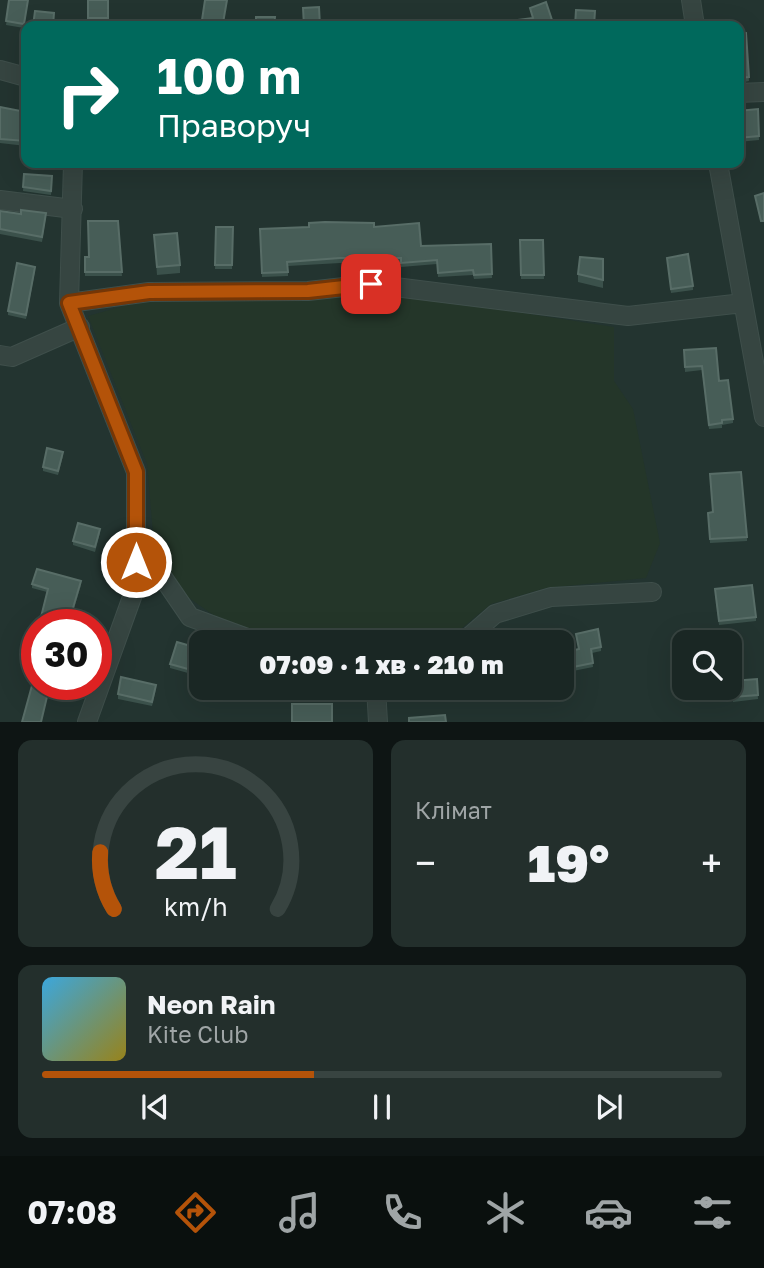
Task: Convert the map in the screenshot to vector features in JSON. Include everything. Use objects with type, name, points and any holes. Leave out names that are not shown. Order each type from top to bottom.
[{"type":"street","points":[[691,0],[694,21]]},
{"type":"street","points":[[0,70],[21,76]]},
{"type":"street","points":[[744,93],[764,92]]},
{"type":"street","points":[[73,168],[69,303],[136,472],[136,586],[87,722]]},
{"type":"street","points":[[719,168],[764,417]]},
{"type":"street","points":[[0,200],[73,209]]},
{"type":"street","points":[[69,303],[149,292],[308,291],[371,284],[628,316],[743,303]]},
{"type":"street","points":[[0,355],[12,357],[79,327]]},
{"type":"street","points":[[136,538],[190,617],[225,630]]},
{"type":"street","points":[[477,630],[495,614],[551,597],[652,592]]},
{"type":"street","points":[[377,700],[378,722]]},
{"type":"green space","points":[[372,290],[614,327],[614,381],[633,409],[660,543],[646,578],[546,588],[491,604],[460,630],[234,630],[185,595],[154,545],[147,464],[88,316],[145,300]]},
{"type":"building","points":[[9,0],[28,0],[24,21],[21,24],[6,21]]},
{"type":"building","points":[[88,0],[108,0],[108,18],[88,18]]},
{"type":"building","points":[[205,0],[227,0],[223,21],[202,20]]},
{"type":"building","points":[[546,2],[552,21],[510,21],[533,18],[530,8]]},
{"type":"building","points":[[319,7],[320,21],[304,21],[303,8]]},
{"type":"building","points":[[576,10],[595,11],[594,21],[575,21]]},
{"type":"building","points":[[35,11],[54,13],[53,21],[34,21]]},
{"type":"building","points":[[256,17],[275,17],[275,21],[256,21]]},
{"type":"building","points":[[744,33],[749,77],[744,77]]},
{"type":"building","points":[[0,107],[21,111],[21,141],[0,139]]},
{"type":"building","points":[[758,109],[759,136],[744,137],[744,110]]},
{"type":"building","points":[[24,174],[52,176],[51,191],[23,187]]},
{"type":"building","points":[[764,193],[764,221],[761,221],[755,196]]},
{"type":"building","points":[[21,210],[46,213],[42,237],[0,229],[0,211],[21,214]]},
{"type":"building","points":[[88,221],[118,221],[122,272],[85,272],[85,257],[89,257]]},
{"type":"building","points":[[309,223],[374,223],[374,227],[419,223],[421,246],[491,244],[492,274],[474,275],[473,270],[438,273],[437,260],[401,263],[401,258],[340,258],[287,262],[288,272],[262,273],[260,229],[309,227]]},
{"type":"building","points":[[216,227],[233,227],[232,265],[215,265]]},
{"type":"building","points":[[177,233],[180,265],[157,267],[154,235]]},
{"type":"building","points":[[520,240],[543,240],[544,275],[521,275]]},
{"type":"building","points":[[688,254],[693,286],[671,289],[667,258]]},
{"type":"building","points":[[580,257],[603,259],[603,280],[578,274]]},
{"type":"building","points":[[17,263],[35,267],[26,315],[8,311]]},
{"type":"building","points":[[716,348],[719,381],[728,380],[733,419],[709,425],[702,366],[685,367],[684,350]]},
{"type":"building","points":[[47,448],[63,452],[58,471],[43,467]]},
{"type":"building","points":[[741,472],[747,537],[710,539],[708,513],[713,512],[710,474]]},
{"type":"building","points":[[78,523],[100,529],[95,547],[73,541]]},
{"type":"building","points":[[37,569],[81,581],[73,609],[43,609],[48,589],[32,584]]},
{"type":"building","points":[[752,585],[756,617],[719,621],[715,589]]},
{"type":"building","points":[[598,629],[601,647],[591,649],[593,663],[574,667],[574,650],[579,649],[576,634]]},
{"type":"building","points":[[177,642],[189,646],[188,669],[170,664]]},
{"type":"building","points":[[121,677],[156,685],[152,702],[118,694]]},
{"type":"building","points":[[757,679],[758,695],[742,696],[742,680]]},
{"type":"building","points":[[28,700],[46,700],[41,722],[22,722]]},
{"type":"building","points":[[292,704],[332,704],[332,722],[292,722]]},
{"type":"building","points":[[445,715],[446,722],[409,722],[409,718]]},
{"type":"route","points":[[136,562],[136,472],[69,303],[149,292],[308,291],[371,284]]}]
